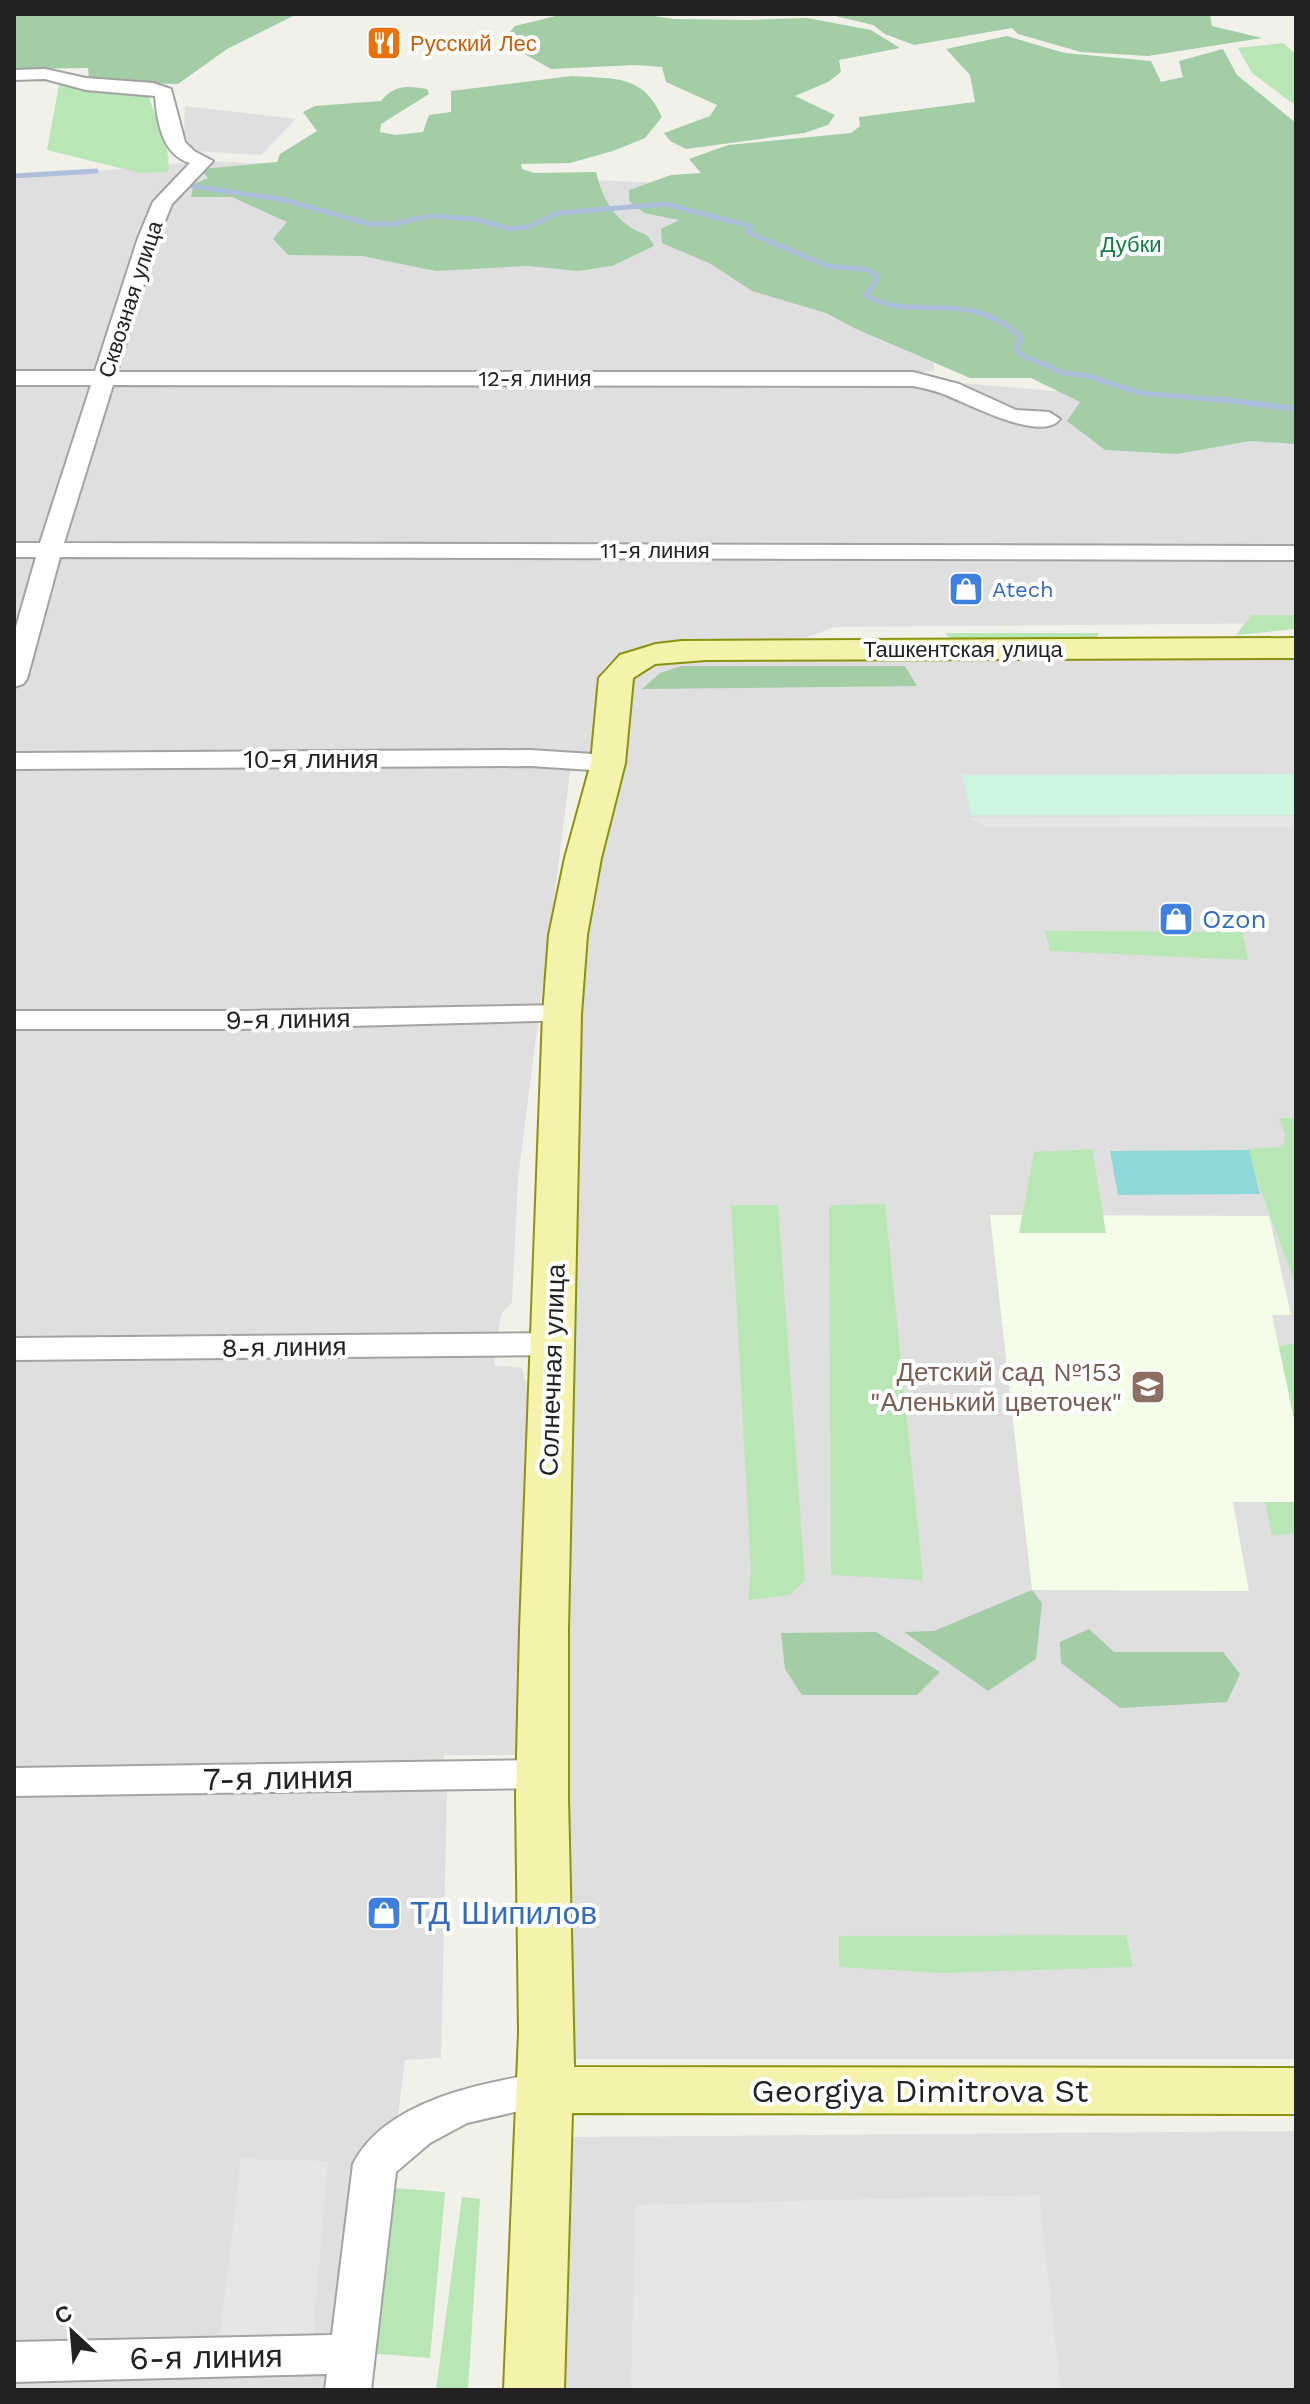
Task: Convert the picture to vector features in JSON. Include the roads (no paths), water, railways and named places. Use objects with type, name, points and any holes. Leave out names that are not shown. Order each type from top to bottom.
[{"type":"main road","points":[[1199,648],[1296,634]]},
{"type":"main road","name":"Ташкентская улица","points":[[631,661],[706,650],[1296,648]]},
{"type":"main road","name":"Солнечная улица","points":[[534,2390],[547,2033],[542,1774],[544,1630],[562,1014],[568,935],[583,858],[608,763],[616,678],[620,668],[631,661]]},
{"type":"main road","name":"Georgiya Dimitrova St","points":[[543,2090],[1296,2091]]},
{"type":"street","name":"Сквозная улица","points":[[14,75],[45,74],[86,84],[153,89],[164,93],[165,110],[178,145],[185,155],[203,161],[163,202],[148,238],[50,550],[14,679]]},
{"type":"street","name":"12-я линия","points":[[14,378],[913,379],[951,389],[1012,416],[1049,419]]},
{"type":"street","name":"11-я линия","points":[[14,550],[1296,553]]},
{"type":"street","name":"10-я линия","points":[[14,761],[530,758],[608,763]]},
{"type":"street","name":"9-я линия","points":[[14,1020],[240,1020],[562,1014]]},
{"type":"street","name":"8-я линия","points":[[14,1349],[554,1344]]},
{"type":"street","name":"7-я линия","points":[[14,1782],[542,1774]]},
{"type":"street","points":[[349,2372],[375,2164],[402,2137],[437,2116],[469,2102],[543,2090]]},
{"type":"street","name":"6-я линия","points":[[14,2362],[349,2372]]},
{"type":"waterway","points":[[14,176],[96,171]]},
{"type":"waterway","points":[[192,186],[284,200],[369,224],[393,224],[429,216],[475,219],[510,229],[527,227],[558,213],[665,204],[749,226],[751,229],[747,232],[828,266],[869,270],[878,278],[866,295],[883,303],[978,312],[998,321],[1021,338],[1016,348],[1021,355],[1064,373],[1088,376],[1140,393],[1232,401]]},
{"type":"waterway","points":[[1217,399],[1232,401]]},
{"type":"waterway","points":[[1232,401],[1296,409]]},
{"type":"place","name":"Русский Лес","points":[[384,43]]},
{"type":"place","name":"Atech","points":[[966,589]]},
{"type":"place","name":"Ozon","points":[[1176,919]]},
{"type":"place","name":"Детский сад №153 \"Аленький цветочек\"","points":[[1148,1387]]},
{"type":"place","name":"ТД Шипилов","points":[[384,1913]]},
{"type":"park label","name":"Дубки","points":[[1131,244]]}]
